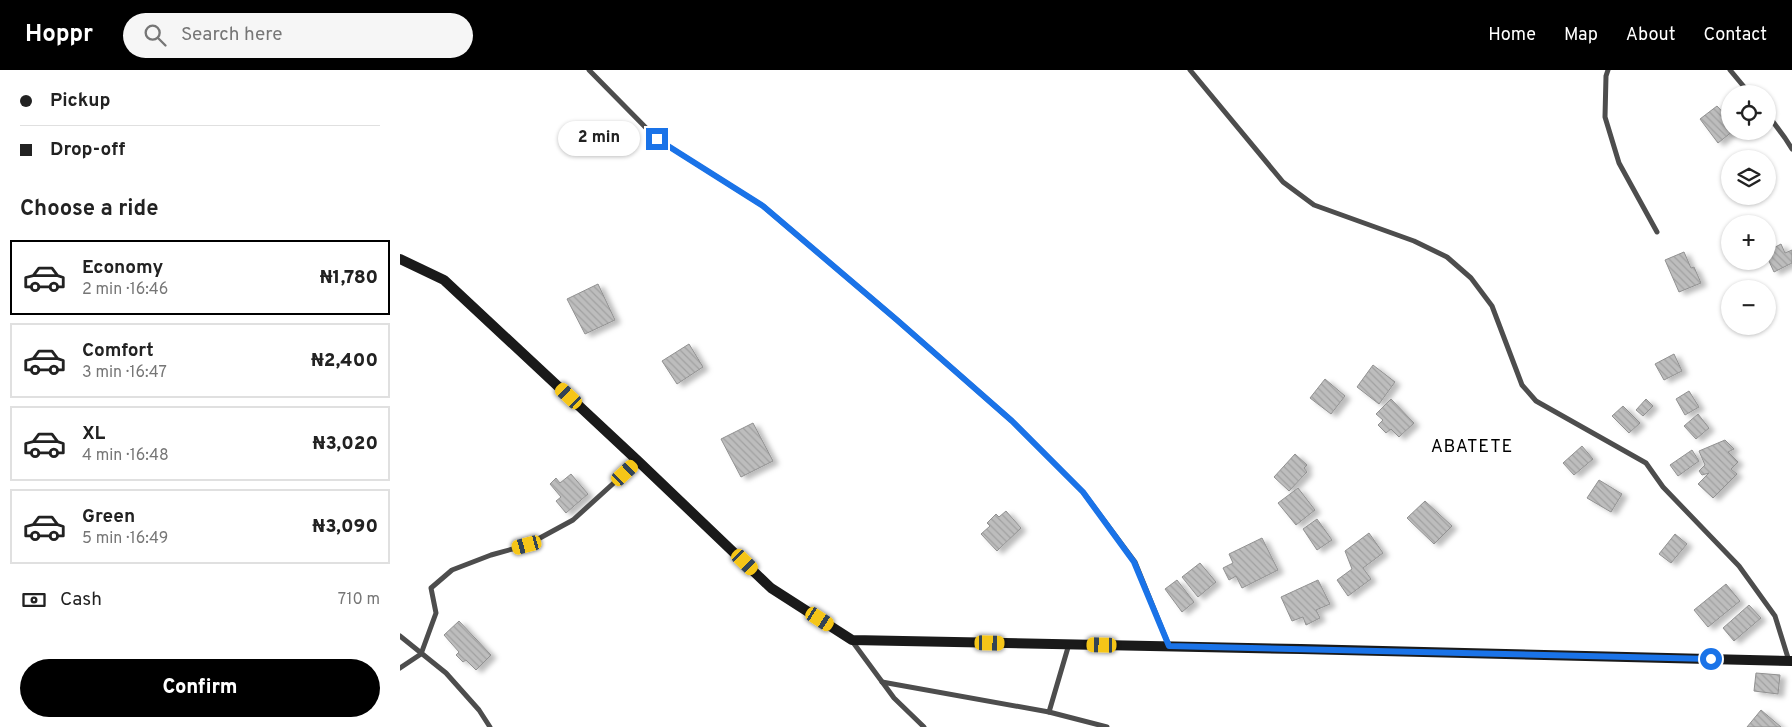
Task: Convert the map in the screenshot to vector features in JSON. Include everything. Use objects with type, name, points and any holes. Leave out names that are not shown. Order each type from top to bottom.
[{"type":"main road","points":[[400,259],[444,280],[771,588],[852,640],[1790,661]]},
{"type":"street","points":[[589,70],[657,139],[763,206],[1012,421],[1083,492],[1134,562],[1169,646]]},
{"type":"street","points":[[1190,70],[1282,182],[1314,206],[1345,215],[1447,257],[1471,278],[1492,306],[1522,384],[1536,400],[1646,463],[1663,487],[1739,566],[1775,616],[1790,661]]},
{"type":"street","points":[[1608,70],[1606,76],[1605,117],[1619,163],[1657,232]]},
{"type":"street","points":[[1730,70],[1742,85]]},
{"type":"street","points":[[1776,126],[1792,149]]},
{"type":"street","points":[[400,668],[421,654],[436,613],[431,588],[452,570],[491,555],[527,545],[574,520],[638,461]]},
{"type":"street","points":[[400,636],[446,673],[479,710],[490,727]]},
{"type":"street","points":[[852,640],[894,698],[924,727]]},
{"type":"street","points":[[1049,712],[1069,644]]},
{"type":"street","points":[[882,682],[1049,712],[1107,727]]},
{"type":"building","points":[[1717,106],[1721,110],[1722,140],[1718,143],[1700,119]]},
{"type":"building","points":[[1781,244],[1785,253],[1792,250],[1792,263],[1774,272],[1773,270],[1776,270],[1776,247]]},
{"type":"building","points":[[1684,252],[1691,268],[1694,267],[1701,283],[1679,292],[1665,260]]},
{"type":"building","points":[[598,284],[615,320],[585,334],[567,299]]},
{"type":"building","points":[[689,344],[703,367],[677,384],[662,361]]},
{"type":"building","points":[[1674,354],[1682,371],[1664,380],[1655,364]]},
{"type":"building","points":[[1373,365],[1395,382],[1379,404],[1357,387]]},
{"type":"building","points":[[1325,379],[1345,396],[1331,414],[1310,398]]},
{"type":"building","points":[[1689,391],[1699,407],[1685,415],[1676,399]]},
{"type":"building","points":[[1391,399],[1414,423],[1399,437],[1391,429],[1386,433],[1378,425],[1383,420],[1376,414]]},
{"type":"building","points":[[1646,399],[1653,406],[1643,416],[1636,410]]},
{"type":"building","points":[[1623,406],[1640,423],[1629,433],[1612,416]]},
{"type":"building","points":[[1698,414],[1709,428],[1696,439],[1684,426]]},
{"type":"building","points":[[753,423],[773,461],[741,477],[721,439]]},
{"type":"building","points":[[1725,440],[1734,449],[1728,452],[1738,462],[1731,469],[1737,474],[1713,498],[1698,484],[1709,473],[1702,475],[1699,471],[1705,465],[1699,451]]},
{"type":"building","points":[[1582,446],[1593,459],[1574,475],[1563,463]]},
{"type":"building","points":[[1692,450],[1699,461],[1678,476],[1670,465]]},
{"type":"building","points":[[1295,454],[1307,465],[1304,468],[1307,472],[1289,491],[1274,477]]},
{"type":"building","points":[[571,474],[588,494],[566,513],[556,501],[561,497],[550,484],[556,478],[560,483]]},
{"type":"building","points":[[1599,480],[1622,494],[1611,512],[1587,498]]},
{"type":"building","points":[[1298,488],[1315,510],[1296,525],[1278,503]]},
{"type":"building","points":[[1425,501],[1452,526],[1434,544],[1407,518]]},
{"type":"building","points":[[1006,511],[1021,528],[997,551],[981,534],[990,526],[987,523],[996,514],[999,517]]},
{"type":"building","points":[[1317,519],[1332,540],[1317,550],[1303,529]]},
{"type":"building","points":[[1369,533],[1383,553],[1363,568],[1371,579],[1348,596],[1337,580],[1352,569],[1345,551]]},
{"type":"building","points":[[1675,534],[1687,544],[1671,563],[1659,554]]},
{"type":"building","points":[[1262,538],[1278,570],[1242,588],[1236,576],[1229,580],[1223,568],[1233,563],[1229,554]]},
{"type":"building","points":[[1200,563],[1216,582],[1198,597],[1182,577]]},
{"type":"building","points":[[1177,580],[1194,602],[1182,612],[1165,589]]},
{"type":"building","points":[[1318,580],[1330,604],[1316,610],[1320,618],[1306,625],[1303,617],[1292,621],[1281,597]]},
{"type":"building","points":[[1726,584],[1740,601],[1708,627],[1694,610]]},
{"type":"building","points":[[1749,605],[1761,618],[1734,641],[1723,628]]},
{"type":"building","points":[[459,621],[491,655],[476,670],[466,660],[463,662],[456,655],[459,652],[444,635]]},
{"type":"building","points":[[1756,673],[1780,675],[1778,694],[1754,691]]},
{"type":"building","points":[[1761,710],[1781,727],[1747,727]]},
{"type":"district","name":"ABATETE","points":[[1472,447]]},
{"type":"route","points":[[657,139],[763,206],[1012,421],[1083,492],[1134,562],[1169,646],[1711,659]]}]
